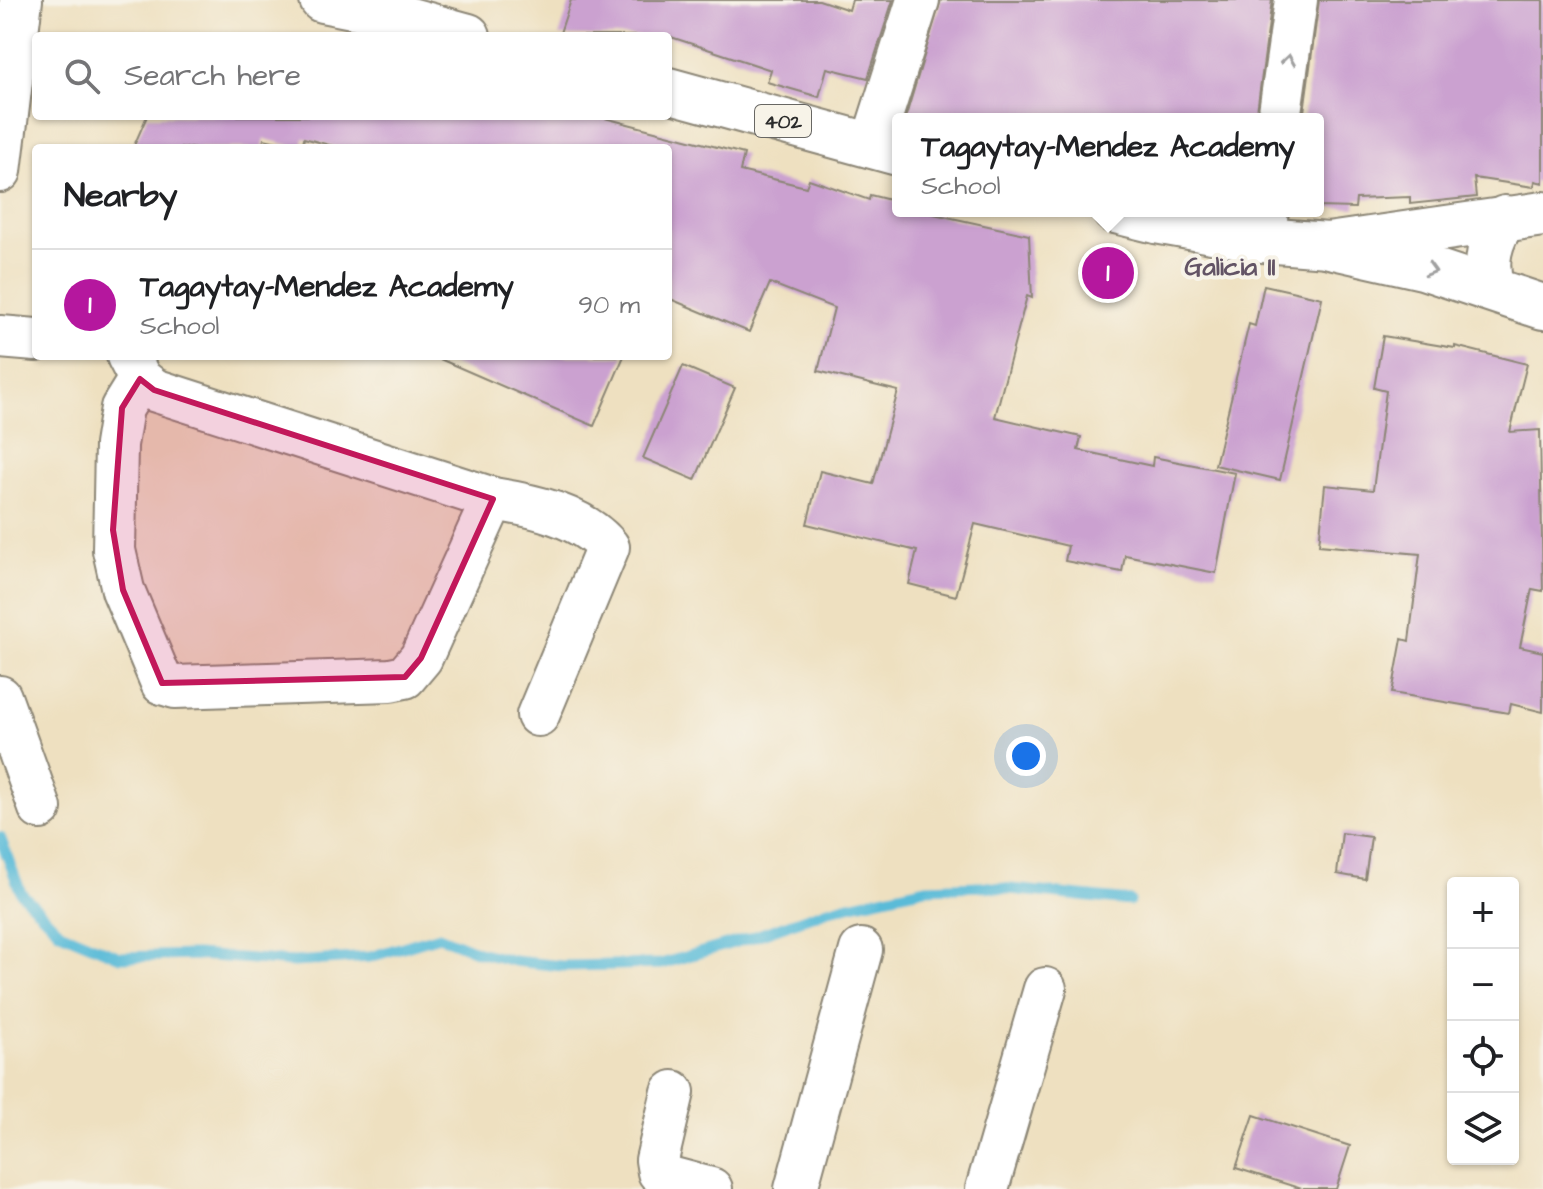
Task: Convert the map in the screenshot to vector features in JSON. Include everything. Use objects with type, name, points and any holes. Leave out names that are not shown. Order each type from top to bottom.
[{"type":"main road","points":[[322,0],[453,32]]},
{"type":"main road","name":"402","points":[[672,91],[885,149]]},
{"type":"main road","points":[[1328,245],[1524,216]]},
{"type":"main road","points":[[1492,289],[1488,276],[1488,252],[1524,216]]},
{"type":"main road","points":[[1140,217],[1156,221],[1265,225],[1328,245],[1423,267],[1543,307]]},
{"type":"street","points":[[0,171],[21,0]]},
{"type":"street","points":[[893,113],[918,0]]},
{"type":"street","points":[[1280,113],[1296,0]]},
{"type":"street","points":[[885,149],[892,117]]},
{"type":"street","points":[[0,337],[32,340]]},
{"type":"street","points":[[134,368],[154,390],[493,499],[548,511],[598,535],[608,547],[538,715]]},
{"type":"street","points":[[134,368],[122,408],[116,445],[114,550],[123,590],[162,683],[175,687],[405,677],[421,658],[493,499]]},
{"type":"street","points":[[0,697],[40,808]]},
{"type":"street","points":[[796,1189],[861,950]]},
{"type":"street","points":[[987,1189],[1045,989]]},
{"type":"street","points":[[673,1092],[657,1160],[659,1172],[666,1177],[711,1189]]},
{"type":"highlighted area","points":[[140,379],[154,390],[493,499],[421,658],[405,677],[162,683],[123,590],[113,530],[122,408]]},
{"type":"building","points":[[571,0],[819,0],[849,10],[852,0],[893,0],[868,78],[827,68],[819,97],[767,82],[771,70],[672,37],[672,32],[560,32]]},
{"type":"building","points":[[941,0],[1272,0],[1257,113],[907,113]]},
{"type":"building","points":[[1319,0],[1543,0],[1543,183],[1535,181],[1534,187],[1474,178],[1476,197],[1410,204],[1410,197],[1356,199],[1355,208],[1324,207],[1324,113],[1304,113]]},
{"type":"building","points":[[145,120],[612,120],[744,154],[740,171],[806,187],[809,179],[869,200],[870,195],[892,200],[892,217],[947,217],[1029,235],[1032,298],[1027,296],[995,417],[1081,437],[1078,450],[1152,466],[1153,457],[1235,473],[1216,573],[1125,555],[1122,572],[1065,561],[1068,546],[975,524],[956,596],[909,584],[917,551],[807,524],[820,471],[873,484],[898,391],[818,371],[834,308],[770,283],[749,332],[672,300],[672,144],[326,144],[304,138],[303,144],[264,139],[263,144],[135,144]]},
{"type":"building","points":[[1264,285],[1322,298],[1280,480],[1215,465],[1249,324],[1255,326]]},
{"type":"building","points":[[1383,336],[1455,346],[1527,364],[1510,432],[1540,430],[1543,591],[1532,589],[1520,647],[1543,652],[1543,712],[1511,704],[1509,713],[1392,693],[1402,639],[1409,641],[1420,554],[1319,545],[1325,485],[1373,490],[1386,391],[1374,388]]},
{"type":"building","points":[[442,360],[622,360],[594,426]]},
{"type":"building","points":[[683,366],[735,388],[695,480],[643,458]]},
{"type":"building","points":[[1342,833],[1371,837],[1365,879],[1337,874]]},
{"type":"building","points":[[1254,1115],[1350,1146],[1336,1189],[1302,1189],[1236,1168]]},
{"type":"waterway","points":[[0,837],[21,893],[60,932],[120,957],[196,955],[294,962],[370,957],[439,936],[478,952],[514,961],[562,966],[661,964],[750,938],[831,909],[926,888],[980,886],[1130,901]]},
{"type":"place","name":"Tagaytay-Mendez Academy","points":[[1108,273]]},
{"type":"district","name":"Galicia II","points":[[1230,266]]}]
